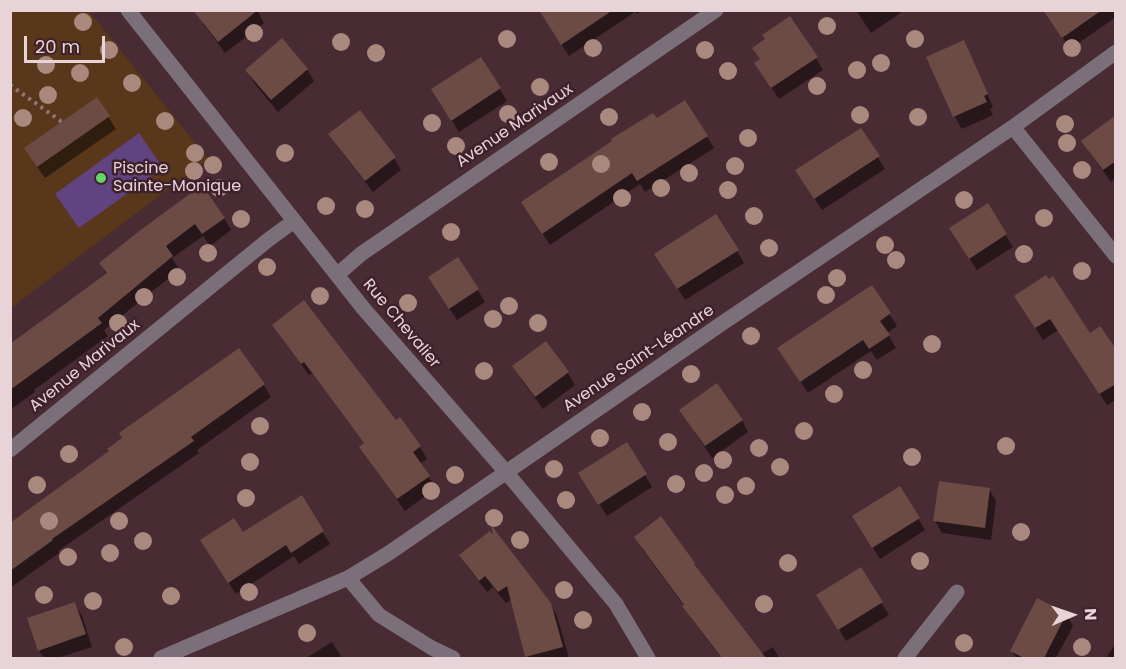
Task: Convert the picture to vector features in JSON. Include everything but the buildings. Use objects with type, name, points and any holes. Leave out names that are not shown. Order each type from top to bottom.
[{"type":"street","name":"Rue Chevalier","points":[[128,10],[363,308],[506,472],[616,604],[648,658]]},
{"type":"street","name":"Avenue Marivaux","points":[[337,275],[361,254],[716,10]]},
{"type":"street","name":"Avenue Saint-Léandre","points":[[161,658],[348,578],[388,553],[1013,127],[1116,52]]},
{"type":"street","points":[[1013,127],[1116,256]]},
{"type":"street","name":"Avenue Marivaux","points":[[10,450],[294,221]]},
{"type":"street","points":[[348,578],[379,615],[432,648],[453,658]]},
{"type":"street","points":[[905,658],[957,592]]},
{"type":"path","points":[[10,85],[62,122]]},
{"type":"shaded area","points":[[11,11],[89,11],[208,159],[11,308]]},
{"type":"shaded area","points":[[139,133],[163,168],[79,228],[55,194]]},
{"type":"place","name":"Piscine Sainte-Monique","points":[[101,178]]}]
